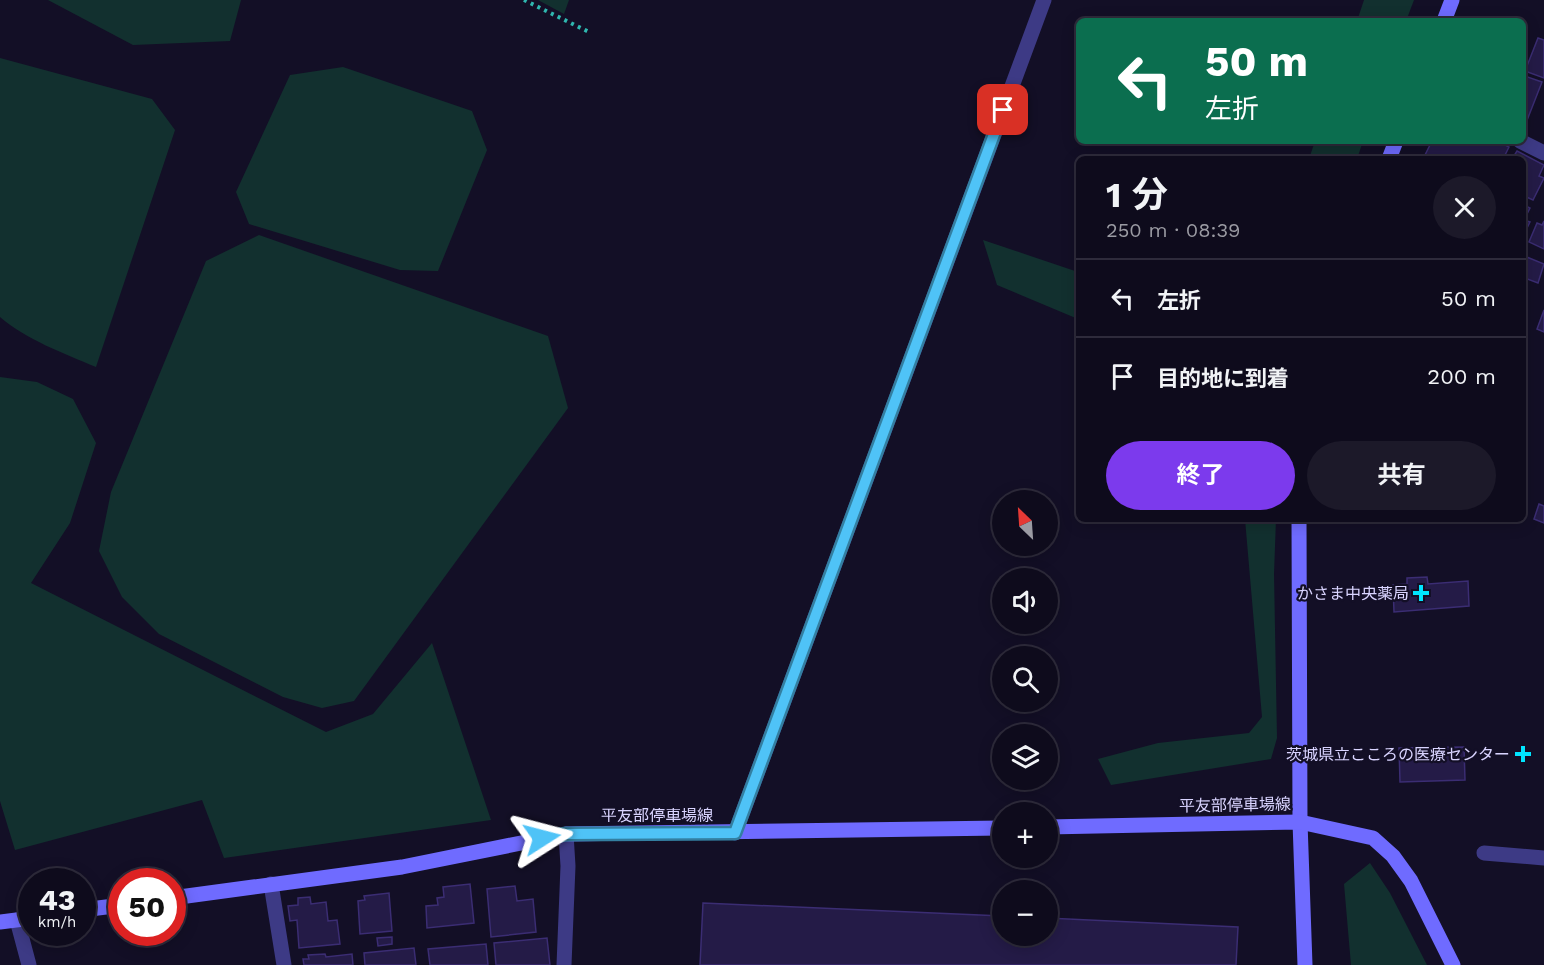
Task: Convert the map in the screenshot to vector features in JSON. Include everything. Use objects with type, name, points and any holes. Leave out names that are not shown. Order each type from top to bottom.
[{"type":"main road","points":[[1445,18],[1452,0]]},
{"type":"main road","name":"平友部停車場線","points":[[1058,827],[1300,822],[1299,522]]},
{"type":"main road","points":[[1305,965],[1300,822],[1373,838],[1393,856],[1411,881],[1453,965]]},
{"type":"main road","name":"平友部停車場線","points":[[186,896],[402,867],[566,834],[992,828]]},
{"type":"main road","points":[[0,922],[18,920]]},
{"type":"street","points":[[735,833],[1044,0]]},
{"type":"street","points":[[1526,144],[1544,153]]},
{"type":"street","points":[[564,965],[568,866],[566,834]]},
{"type":"street","points":[[1485,853],[1544,858]]},
{"type":"street","points":[[271,884],[284,965]]},
{"type":"street","points":[[27,946],[29,965]]},
{"type":"path","points":[[524,0],[591,33]]},
{"type":"green space","points":[[48,0],[241,0],[230,41],[133,45]]},
{"type":"green space","points":[[538,0],[569,0],[564,14]]},
{"type":"green space","points":[[1364,0],[1414,0],[1407,18],[1358,18]]},
{"type":"green space","points":[[0,58],[152,99],[175,130],[96,367],[34,339],[0,317]]},
{"type":"green space","points":[[343,67],[472,111],[487,150],[438,271],[400,270],[249,224],[236,192],[290,75]]},
{"type":"green space","points":[[1314,144],[1362,144],[1358,156],[1310,156]]},
{"type":"green space","points":[[259,235],[548,336],[568,408],[354,701],[322,708],[283,697],[159,634],[122,597],[99,551],[111,492],[206,261]]},
{"type":"green space","points":[[983,240],[1076,271],[1076,318],[997,285]]},
{"type":"green space","points":[[0,377],[37,382],[73,399],[96,443],[70,523],[31,583],[326,732],[373,714],[432,643],[491,820],[224,858],[202,800],[15,850],[0,801]]},
{"type":"green space","points":[[1245,522],[1276,522],[1274,574],[1277,738],[1271,759],[1111,785],[1098,759],[1158,743],[1249,733],[1262,717]]},
{"type":"green space","points":[[1370,863],[1390,893],[1427,965],[1351,965],[1344,884]]},
{"type":"building","points":[[1538,38],[1544,40],[1544,78],[1526,71]]},
{"type":"building","points":[[1526,76],[1542,82],[1526,123]]},
{"type":"building","points":[[1430,144],[1504,144],[1509,147],[1504,156],[1424,156]]},
{"type":"building","points":[[1517,151],[1544,165],[1539,176],[1544,178],[1533,200],[1526,197],[1526,156],[1514,156]]},
{"type":"building","points":[[1544,221],[1544,249],[1529,242],[1537,223],[1542,225]]},
{"type":"building","points":[[1526,257],[1544,264],[1538,283],[1526,278]]},
{"type":"building","points":[[1544,310],[1544,332],[1537,329]]},
{"type":"building","points":[[1539,504],[1544,506],[1544,523],[1534,519]]},
{"type":"building","points":[[1427,577],[1428,584],[1468,581],[1469,606],[1394,612],[1393,585],[1407,584],[1407,578]]},
{"type":"building","points":[[1464,747],[1465,780],[1400,782],[1399,748]]},
{"type":"building","points":[[470,884],[474,923],[427,928],[426,906],[438,905],[437,898],[444,897],[443,887]]},
{"type":"building","points":[[515,886],[517,901],[533,899],[536,932],[491,937],[487,889]]},
{"type":"building","points":[[389,893],[392,931],[360,934],[358,901],[365,900],[364,896]]},
{"type":"building","points":[[310,897],[311,904],[326,902],[328,921],[337,920],[340,944],[299,948],[297,920],[290,921],[288,906],[298,905],[298,898]]},
{"type":"building","points":[[703,903],[992,916],[992,946],[1058,946],[1058,919],[1238,927],[1236,965],[700,965]]},
{"type":"building","points":[[392,937],[392,944],[378,946],[377,938]]},
{"type":"building","points":[[547,938],[550,965],[496,965],[494,943]]},
{"type":"building","points":[[486,944],[488,965],[430,965],[428,949]]},
{"type":"building","points":[[414,948],[416,965],[365,965],[364,953]]},
{"type":"building","points":[[325,954],[326,957],[352,954],[353,965],[304,965],[303,959],[309,959],[308,955]]},
{"type":"place","name":"かさま中央薬局","points":[[1421,593]]},
{"type":"place","name":"茨城県立こころの医療センター","points":[[1523,754]]},
{"type":"route","points":[[542,838],[566,834],[735,833],[1003,110]]}]
